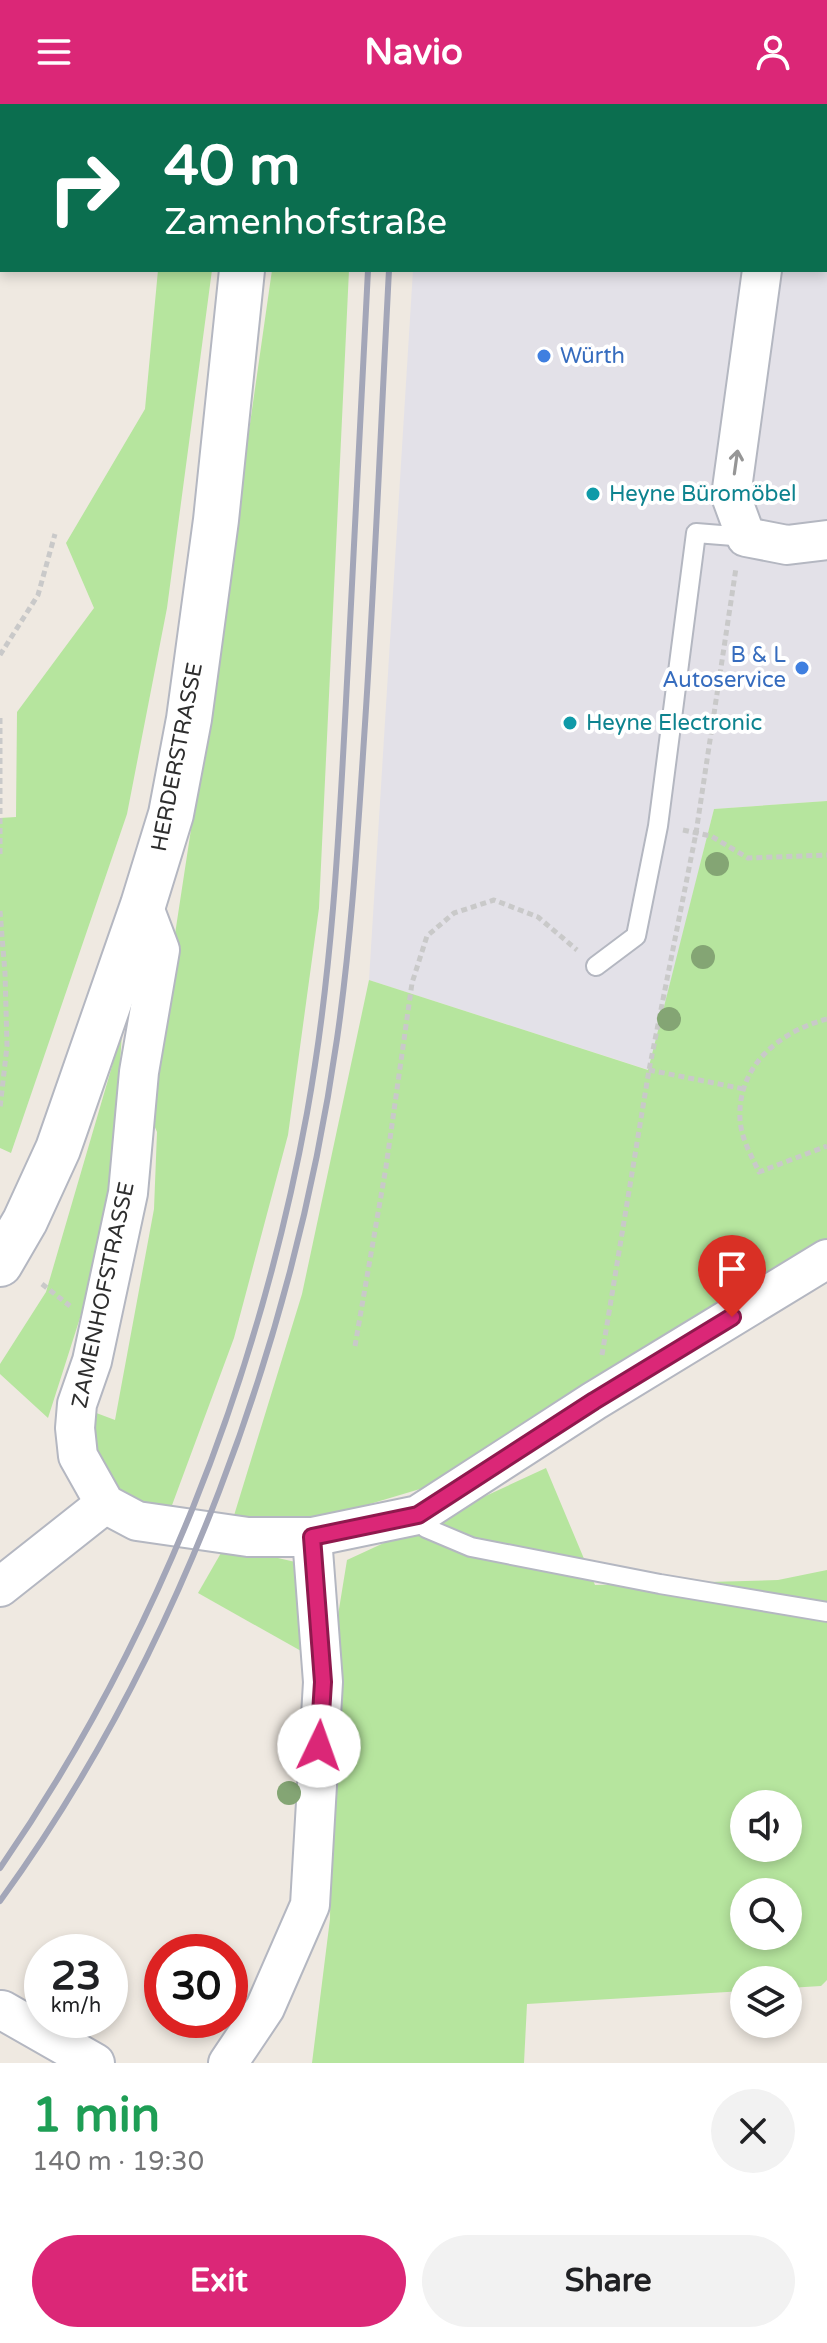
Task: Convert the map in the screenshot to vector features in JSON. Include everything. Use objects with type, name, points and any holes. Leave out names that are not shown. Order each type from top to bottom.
[{"type":"main road","name":"HERDERSTRASSE","points":[[0,1264],[25,1221],[58,1149],[143,905],[171,814],[189,719],[216,520],[242,272]]},
{"type":"street","points":[[762,272],[731,496],[746,537],[787,545],[827,540]]},
{"type":"street","name":"ZAMENHOFSTRASSE","points":[[105,1504],[78,1456],[75,1428],[77,1404],[92,1361],[128,1193],[139,1072],[160,950],[143,905]]},
{"type":"street","points":[[0,1587],[105,1504],[137,1521],[248,1537],[312,1537],[418,1515],[594,1401],[827,1259]]},
{"type":"street","points":[[228,2063],[265,2008],[310,1905],[323,1682],[312,1537]]},
{"type":"street","points":[[2,2010],[95,2063]]},
{"type":"lane","points":[[596,966],[636,936],[658,826],[696,533],[746,537]]},
{"type":"lane","points":[[418,1515],[426,1528],[471,1547],[827,1612]]},
{"type":"path","points":[[0,655],[38,595],[55,534]]},
{"type":"path","points":[[594,1401],[649,1070],[696,833],[736,564],[746,537]]},
{"type":"path","points":[[0,718],[0,857]]},
{"type":"path","points":[[658,826],[711,836],[748,858],[827,855]]},
{"type":"path","points":[[355,1346],[386,1167],[412,983],[427,936],[454,913],[494,900],[538,917],[596,966]]},
{"type":"path","points":[[0,911],[7,1046],[0,1108]]},
{"type":"path","points":[[827,1019],[801,1026],[776,1040],[758,1062],[744,1089],[740,1118],[746,1146],[759,1172],[827,1146]]},
{"type":"path","points":[[649,1070],[744,1089]]},
{"type":"path","points":[[42,1284],[77,1312]]},
{"type":"shaded area","points":[[413,272],[827,272],[827,801],[714,809],[649,1070],[369,980]]},
{"type":"green space","points":[[158,272],[212,272],[167,608],[127,814],[11,1153],[0,1148],[0,818],[16,817],[17,712],[94,608],[66,543],[145,409]]},
{"type":"green space","points":[[272,272],[349,272],[319,908],[288,1135],[234,1338],[168,1516],[115,1491],[98,1462],[91,1411],[115,1420],[154,1209],[157,1132],[148,1111]]},
{"type":"green space","points":[[827,801],[827,1242],[430,1486],[313,1521],[232,1522],[302,1294],[369,980],[648,1070],[714,809]]},
{"type":"green space","points":[[122,1032],[112,1197],[103,1246],[48,1418],[0,1374],[0,1364],[46,1292]]},
{"type":"green space","points":[[546,1468],[595,1585],[778,1580],[827,1570],[827,1980],[821,1986],[802,1987],[802,1966],[730,1966],[730,1992],[527,2004],[524,2063],[312,2063],[330,1919],[333,1646],[347,1560]]},
{"type":"green space","points":[[225,1546],[304,1564],[310,1656],[198,1593]]},
{"type":"railway","points":[[0,1868],[56,1782],[106,1693],[152,1601],[193,1507],[229,1410],[260,1312],[286,1213],[316,1057],[335,888],[368,272]]},
{"type":"railway","points":[[0,1901],[64,1806],[122,1705],[174,1599],[220,1490],[259,1379],[291,1266],[318,1152],[337,1039],[351,921],[369,667],[389,272]]},
{"type":"place","name":"Würth","points":[[544,356]]},
{"type":"place","name":"Heyne Büromöbel","points":[[593,494]]},
{"type":"place","name":"B & L Autoservice","points":[[802,668]]},
{"type":"place","name":"Heyne Electronic","points":[[570,723]]},
{"type":"route","points":[[319,1746],[323,1682],[312,1537],[418,1515],[594,1401],[732,1317]]}]
